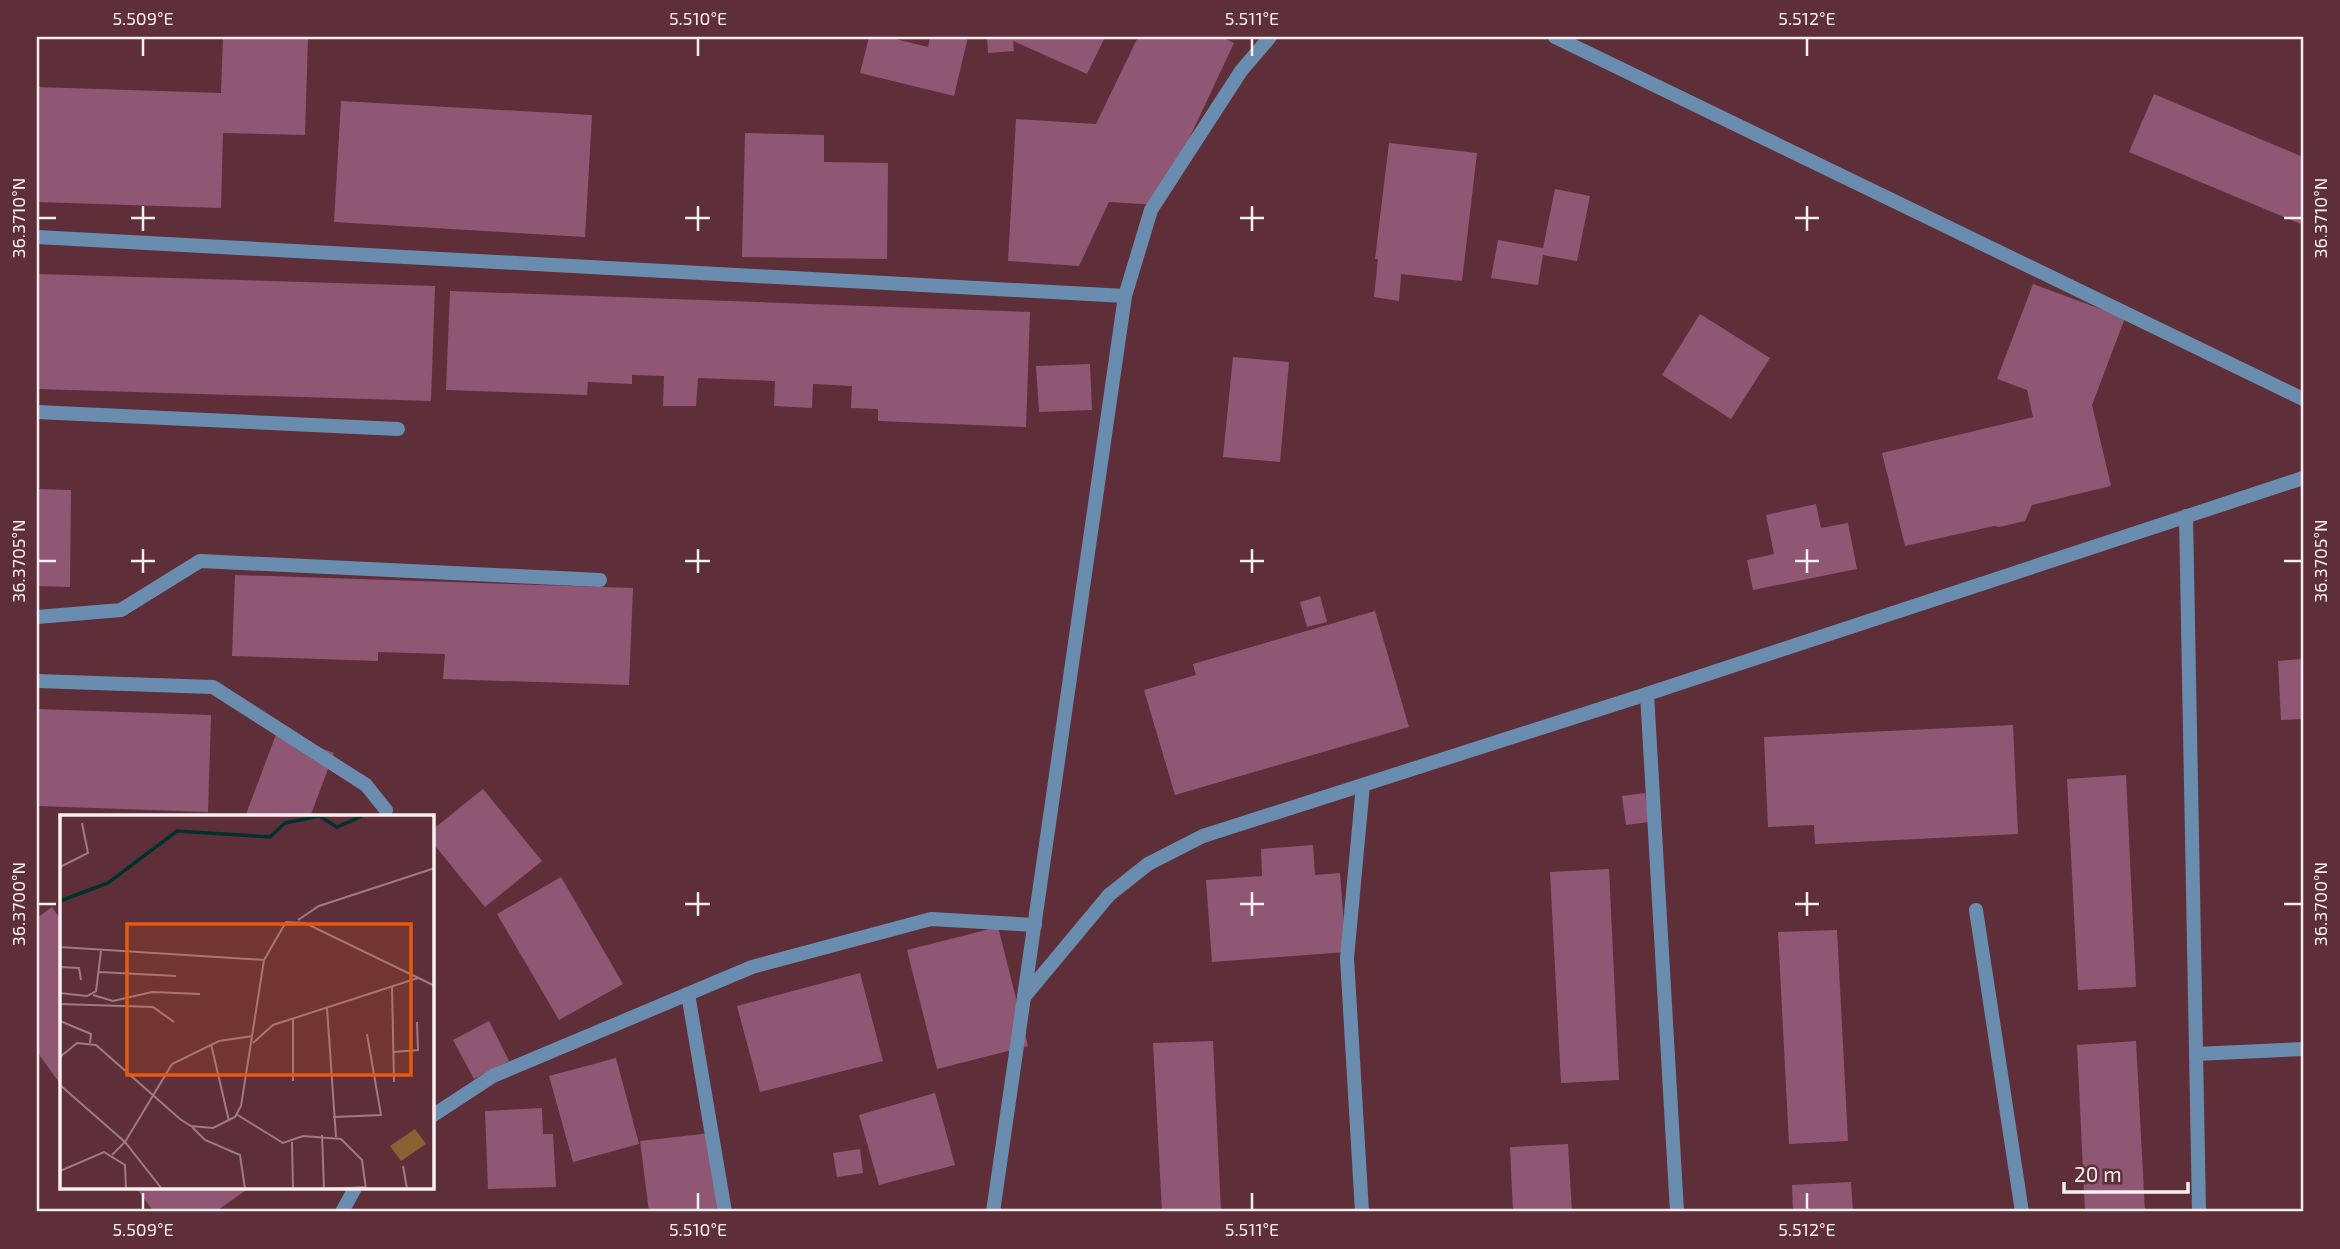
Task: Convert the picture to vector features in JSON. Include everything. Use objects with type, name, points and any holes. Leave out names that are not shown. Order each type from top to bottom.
[{"type":"street","points":[[993,1212],[1125,296],[1151,210],[1241,71],[1270,37]]},
{"type":"street","points":[[1555,37],[2303,399]]},
{"type":"street","points":[[37,237],[1125,296]]},
{"type":"street","points":[[37,412],[398,429]]},
{"type":"street","points":[[1024,997],[1109,895],[1149,864],[1203,836],[1647,694],[2303,478]]},
{"type":"street","points":[[2186,516],[2199,1212]]},
{"type":"street","points":[[37,617],[121,610],[200,561],[600,580]]},
{"type":"street","points":[[37,681],[213,687],[366,785],[386,810]]},
{"type":"street","points":[[1647,694],[1677,1212]]},
{"type":"street","points":[[1362,1212],[1346,958],[1363,785]]},
{"type":"street","points":[[1976,910],[2022,1212]]},
{"type":"street","points":[[434,1115],[493,1076],[752,967],[931,919],[1035,925]]},
{"type":"street","points":[[688,994],[725,1212]]},
{"type":"street","points":[[2196,1054],[2303,1049]]},
{"type":"street","points":[[342,1212],[354,1190]]},
{"type":"building","points":[[223,37],[308,37],[305,135],[223,133],[221,208],[37,202],[37,87],[221,93]]},
{"type":"building","points":[[869,37],[887,37],[928,47],[930,37],[968,37],[954,96],[860,73]]},
{"type":"building","points":[[987,37],[1105,37],[1087,74],[1013,41],[1014,51],[988,53]]},
{"type":"building","points":[[1138,37],[1222,37],[1234,43],[1158,205],[1109,202],[1079,266],[1008,261],[1016,119],[1096,124]]},
{"type":"building","points":[[2154,94],[2303,157],[2303,225],[2129,152]]},
{"type":"building","points":[[341,101],[592,115],[585,237],[334,222]]},
{"type":"building","points":[[745,133],[824,135],[824,162],[888,163],[887,259],[742,257]]},
{"type":"building","points":[[1389,143],[1477,153],[1462,281],[1401,274],[1399,301],[1374,297],[1378,259],[1375,259]]},
{"type":"building","points":[[1555,189],[1590,196],[1577,261],[1543,255],[1538,285],[1491,278],[1498,240],[1543,248]]},
{"type":"building","points":[[37,274],[435,286],[431,401],[37,389]]},
{"type":"building","points":[[2033,284],[2125,318],[2092,405],[2111,486],[2032,505],[2025,521],[1905,546],[1882,453],[2033,417],[2027,390],[1997,379]]},
{"type":"building","points":[[450,291],[1030,312],[1026,427],[878,421],[878,409],[851,408],[852,386],[813,384],[812,408],[774,406],[775,381],[698,378],[696,406],[663,406],[664,376],[632,375],[632,384],[588,382],[587,395],[446,390]]},
{"type":"building","points":[[1700,314],[1770,358],[1731,419],[1662,375]]},
{"type":"building","points":[[1233,357],[1289,362],[1280,462],[1223,457]]},
{"type":"building","points":[[1090,364],[1092,410],[1039,412],[1036,366]]},
{"type":"building","points":[[37,489],[71,490],[70,587],[37,586]]},
{"type":"building","points":[[1816,504],[1821,528],[1848,523],[1857,569],[1753,590],[1747,560],[1774,554],[1766,515]]},
{"type":"building","points":[[235,575],[633,588],[629,685],[443,679],[445,654],[378,652],[378,661],[232,656]]},
{"type":"building","points":[[1320,596],[1327,622],[1307,627],[1300,602]]},
{"type":"building","points":[[1375,611],[1409,727],[1175,795],[1144,690],[1196,675],[1193,664]]},
{"type":"building","points":[[2303,659],[2303,719],[2281,720],[2278,661]]},
{"type":"building","points":[[37,709],[211,715],[208,812],[37,806]]},
{"type":"building","points":[[2013,725],[2018,834],[1815,844],[1814,825],[1768,827],[1764,737]]},
{"type":"building","points":[[277,732],[334,753],[311,815],[246,815]]},
{"type":"building","points":[[2126,775],[2136,987],[2078,990],[2067,779]]},
{"type":"building","points":[[483,789],[542,861],[485,907],[434,844],[434,828]]},
{"type":"building","points":[[1645,793],[1649,822],[1626,825],[1622,796]]},
{"type":"building","points":[[1313,845],[1315,875],[1340,873],[1346,952],[1212,962],[1206,880],[1262,876],[1261,849]]},
{"type":"building","points":[[1609,869],[1619,1080],[1561,1083],[1550,872]]},
{"type":"building","points":[[561,877],[623,984],[559,1020],[497,914]]},
{"type":"building","points":[[52,907],[60,919],[60,1084],[37,1052],[37,918]]},
{"type":"building","points":[[998,927],[1028,1046],[937,1069],[907,950]]},
{"type":"building","points":[[1837,930],[1848,1141],[1789,1144],[1778,932]]},
{"type":"building","points":[[860,973],[883,1061],[760,1092],[737,1006]]},
{"type":"building","points":[[489,1021],[509,1061],[474,1079],[453,1040]]},
{"type":"building","points":[[1213,1041],[1221,1212],[1162,1212],[1153,1043]]},
{"type":"building","points":[[2136,1041],[2145,1212],[2085,1212],[2077,1045]]},
{"type":"building","points":[[616,1058],[639,1144],[573,1162],[549,1076]]},
{"type":"building","points":[[935,1093],[955,1165],[879,1185],[859,1115]]},
{"type":"building","points":[[542,1108],[543,1134],[553,1134],[556,1187],[488,1189],[485,1111]]},
{"type":"building","points":[[711,1133],[721,1212],[649,1212],[640,1141]]},
{"type":"building","points":[[1568,1144],[1572,1212],[1513,1212],[1510,1147]]},
{"type":"building","points":[[860,1149],[863,1173],[837,1177],[833,1153]]},
{"type":"building","points":[[1851,1182],[1853,1212],[1793,1212],[1792,1185]]},
{"type":"building","points":[[138,1190],[246,1190],[215,1212],[154,1212]]}]
